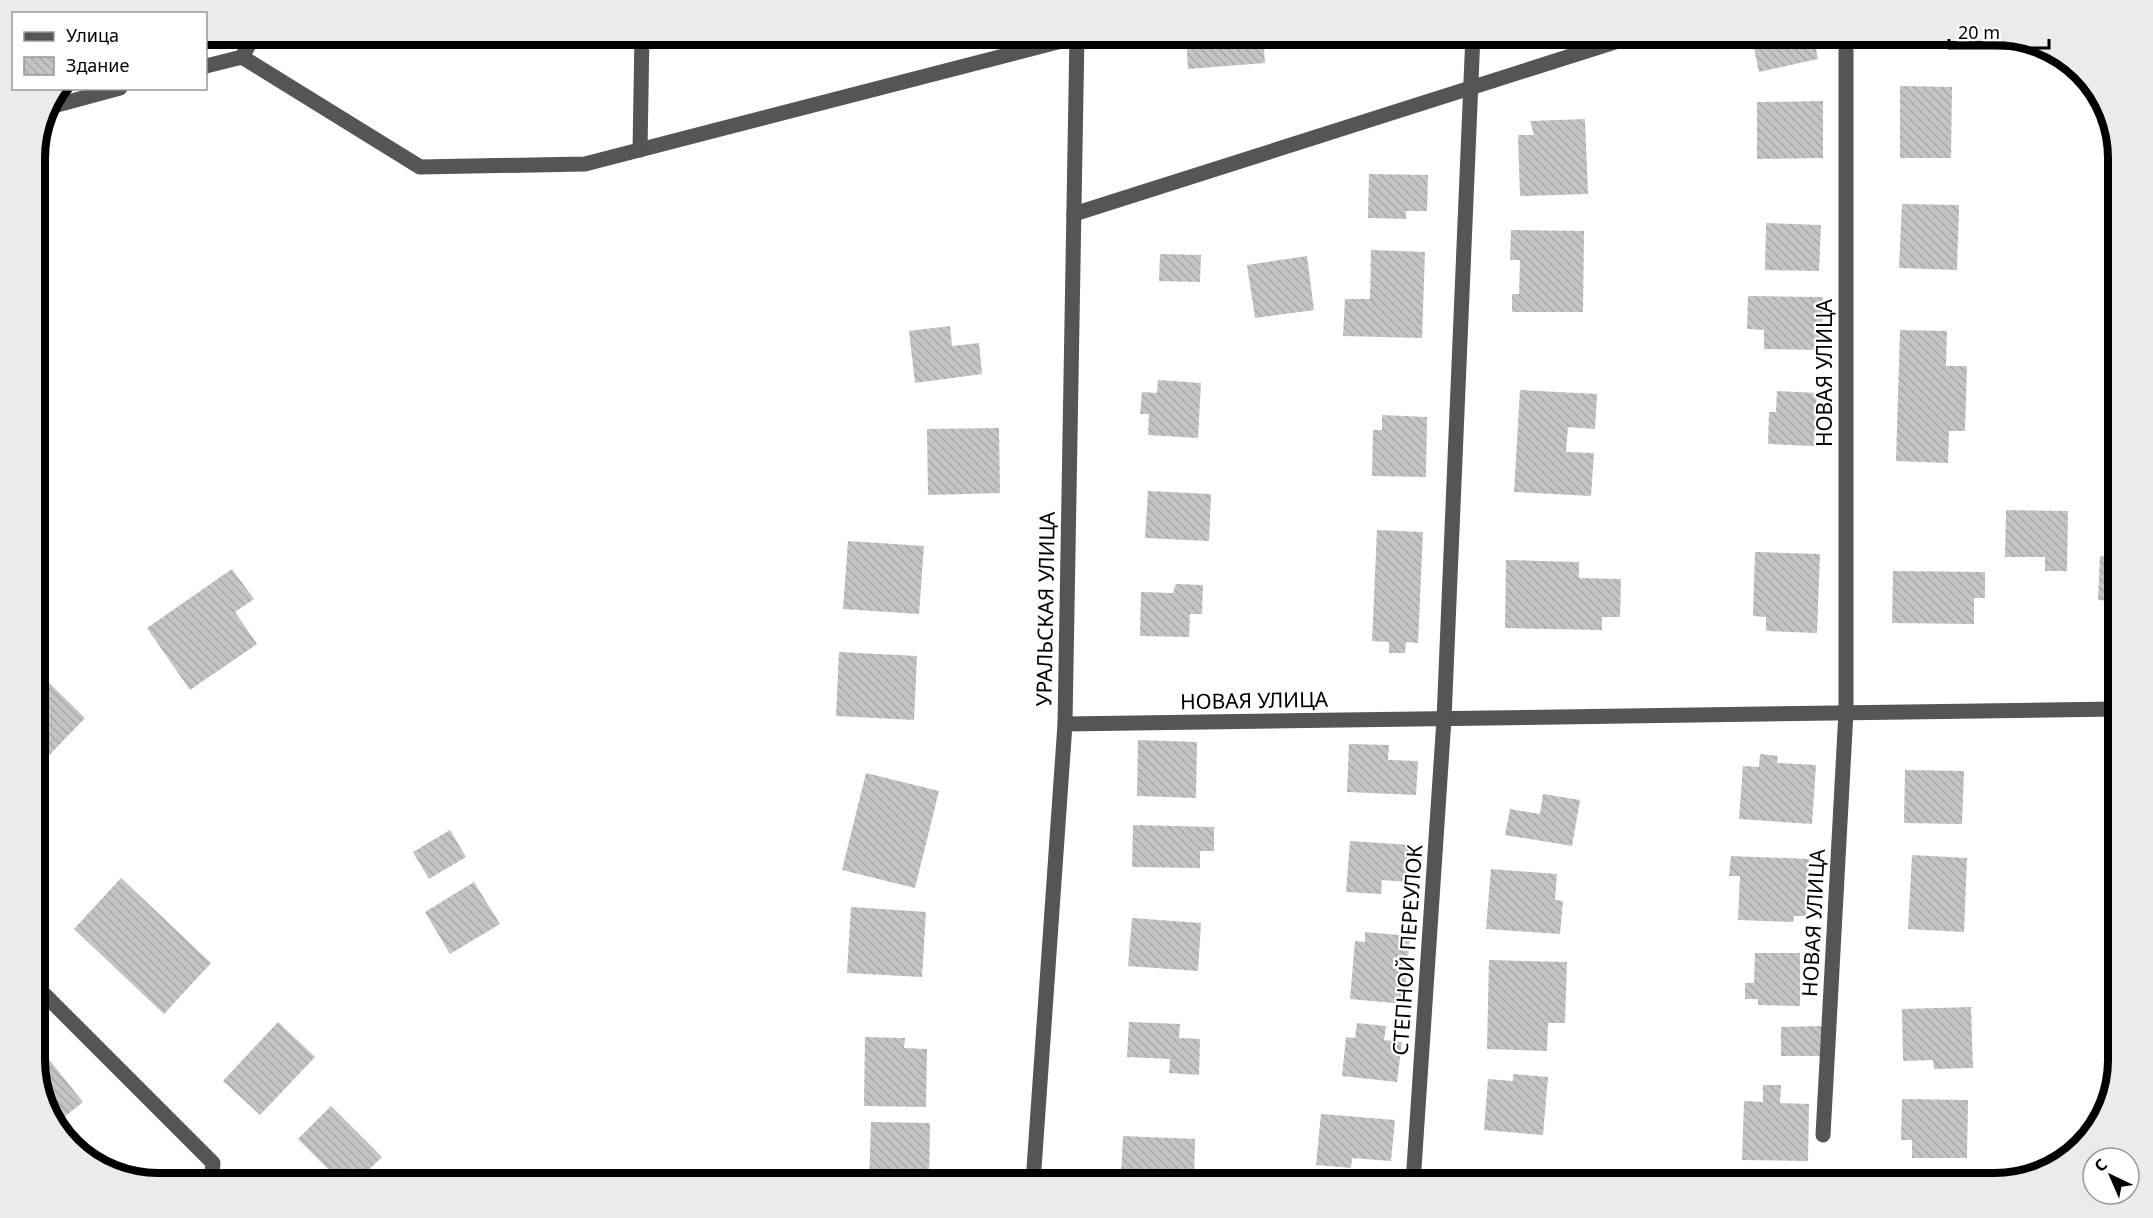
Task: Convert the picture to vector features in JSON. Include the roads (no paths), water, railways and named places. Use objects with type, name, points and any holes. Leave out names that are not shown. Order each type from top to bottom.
[{"type":"street","points":[[242,57],[249,45]]},
{"type":"street","points":[[640,150],[642,45]]},
{"type":"street","points":[[207,66],[242,57],[420,167],[585,164],[1042,45]]},
{"type":"street","name":"УРАЛЬСКАЯ УЛИЦА","points":[[1034,1173],[1065,724],[1077,45]]},
{"type":"street","points":[[1444,719],[1472,45]]},
{"type":"street","points":[[1074,214],[1605,45]]},
{"type":"street","name":"НОВАЯ УЛИЦА","points":[[1823,1135],[1846,712],[1846,45]]},
{"type":"street","points":[[58,105],[113,90]]},
{"type":"street","name":"НОВАЯ УЛИЦА","points":[[1065,724],[2108,709]]},
{"type":"street","name":"СТЕПНОЙ ПЕРЕУЛОК","points":[[1414,1173],[1444,719]]},
{"type":"street","points":[[45,995],[213,1163],[212,1173]]}]
